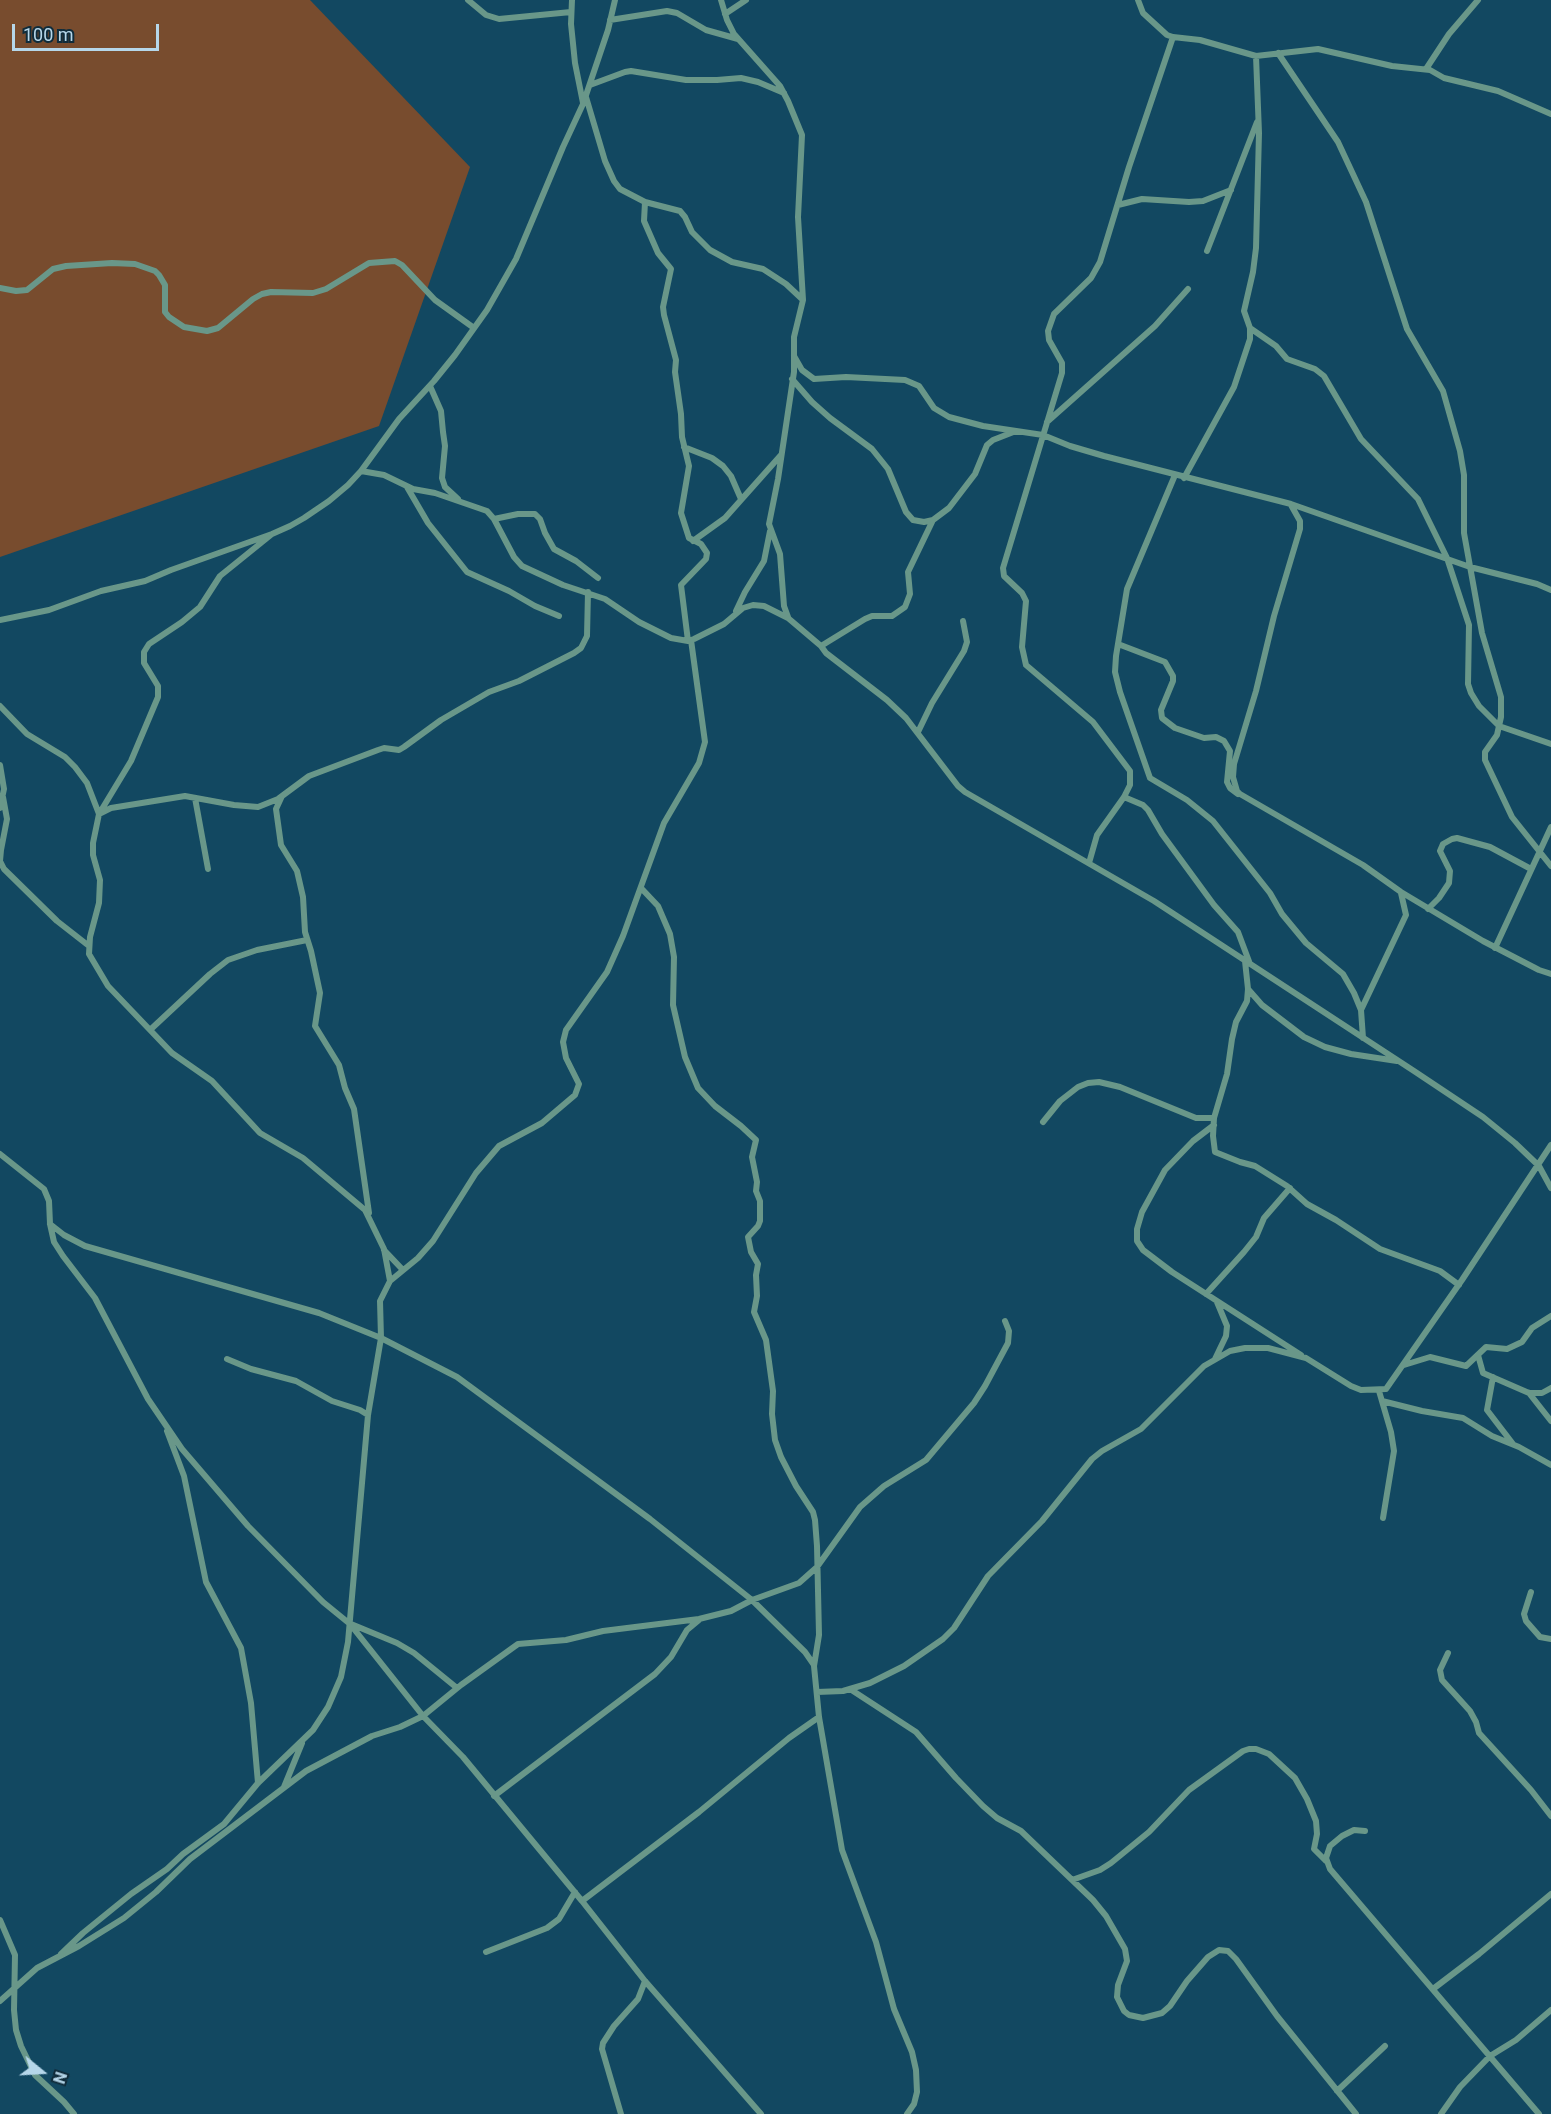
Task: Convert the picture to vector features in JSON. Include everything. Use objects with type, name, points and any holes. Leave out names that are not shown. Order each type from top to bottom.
[{"type":"street","points":[[468,0],[486,15],[499,19],[571,12]]},
{"type":"street","points":[[572,0],[575,63],[583,104]]},
{"type":"street","points":[[0,620],[49,610],[101,591],[145,581],[272,534],[290,526],[329,501],[361,471],[399,419],[430,386],[474,328],[516,259],[583,104],[615,0]]},
{"type":"street","points":[[721,0],[725,14],[738,39],[780,86],[802,135],[798,217],[803,300],[794,337],[792,379],[764,561],[745,592],[735,615]]},
{"type":"street","points":[[725,14],[746,0]]},
{"type":"street","points":[[1138,0],[1143,13],[1167,35],[1173,37],[1200,40],[1256,56],[1278,52],[1318,50],[1392,66],[1426,69],[1444,78],[1498,92],[1551,114]]},
{"type":"street","points":[[1426,69],[1449,34],[1478,0]]},
{"type":"street","points":[[610,20],[667,11],[677,13],[706,30],[738,39]]},
{"type":"street","points":[[1089,863],[1097,835],[1124,797],[1131,776],[1093,722],[1026,665],[1022,647],[1026,601],[1022,593],[1004,576],[1004,560],[1063,368],[1048,340],[1048,331],[1054,315],[1096,270],[1109,238],[1173,37]]},
{"type":"street","points":[[1278,52],[1338,142],[1366,202],[1407,329],[1443,391],[1460,451],[1464,475],[1464,533],[1482,633],[1501,697],[1501,717],[1495,741],[1485,754],[1487,766],[1512,817],[1551,866]]},
{"type":"street","points":[[1184,478],[1234,387],[1248,348],[1250,328],[1244,311],[1256,248],[1259,119],[1256,56]]},
{"type":"street","points":[[590,85],[631,71],[686,81],[741,78],[758,82],[784,93]]},
{"type":"street","points":[[586,96],[601,150],[614,181],[620,189],[645,202],[680,211],[692,232],[710,250],[732,262],[763,269],[786,284],[803,300]]},
{"type":"street","points":[[1207,251],[1259,119]]},
{"type":"street","points":[[1118,205],[1142,199],[1203,201],[1232,190]]},
{"type":"street","points":[[61,1954],[82,1933],[131,1894],[219,1829],[258,1783],[320,1721],[341,1677],[350,1624],[368,1415],[381,1338],[380,1303],[390,1281],[418,1258],[433,1241],[476,1173],[499,1146],[542,1123],[575,1095],[579,1084],[566,1058],[563,1042],[566,1030],[607,972],[623,936],[664,823],[699,763],[705,742],[681,585],[708,555],[703,546],[689,538],[681,513],[689,466],[684,447],[675,372],[676,360],[663,307],[668,291],[670,267],[658,253],[644,221],[645,202]]},
{"type":"street","points":[[0,288],[16,291],[27,290],[53,269],[66,266],[112,262],[135,264],[159,274],[165,285],[165,312],[169,317],[184,327],[207,331],[218,328],[262,294],[271,292],[313,293],[326,289],[369,263],[395,261],[402,265],[435,300],[474,328]]},
{"type":"street","points":[[1047,422],[1155,326],[1188,289]]},
{"type":"street","points":[[1250,328],[1276,346],[1288,360],[1315,369],[1324,376],[1361,439],[1418,499],[1447,558],[1469,625],[1469,689],[1479,706],[1499,726],[1551,744]]},
{"type":"street","points":[[794,356],[802,370],[814,379],[846,377],[905,380],[919,386],[941,414],[983,426],[1043,435],[1070,446],[1184,478],[1291,504],[1470,567],[1551,590]]},
{"type":"street","points":[[792,379],[812,402],[872,449],[888,469],[908,516],[914,520],[924,522],[933,520],[950,508],[975,474],[989,442],[1016,431]]},
{"type":"street","points":[[430,386],[441,411],[445,446],[442,478],[445,488],[460,501]]},
{"type":"street","points":[[684,447],[712,458],[723,466],[731,476],[741,499]]},
{"type":"street","points":[[693,541],[725,518],[781,455]]},
{"type":"street","points":[[361,471],[384,475],[407,486],[487,511],[522,566],[563,585],[605,599],[639,622],[671,638],[689,641],[724,624],[743,608],[753,605],[764,606],[788,618],[826,653],[887,700],[918,732],[958,786],[965,792],[1154,901],[1483,1117],[1539,1166],[1551,1188]]},
{"type":"street","points":[[1174,475],[1127,589],[1115,672],[1150,778],[1201,810],[1225,834],[1270,893],[1288,921],[1318,955],[1342,974],[1361,1010],[1364,1038]]},
{"type":"street","points":[[407,486],[428,523],[467,572],[559,616]]},
{"type":"street","points":[[1245,797],[1235,786],[1234,764],[1300,528],[1300,521],[1291,504]]},
{"type":"street","points":[[494,519],[519,514],[535,514],[540,519],[544,533],[554,549],[576,561],[597,578]]},
{"type":"street","points":[[820,646],[865,619],[872,616],[892,616],[905,607],[910,594],[908,572],[933,520]]},
{"type":"street","points":[[770,530],[780,554],[784,606],[788,618]]},
{"type":"street","points":[[272,534],[220,576],[200,607],[147,647],[143,656],[144,663],[158,686],[158,697],[131,761],[99,813],[93,843],[93,855],[100,880],[99,903],[89,946],[90,958],[108,986],[177,1058],[212,1081],[260,1132],[303,1158],[322,1176],[356,1200],[369,1214]]},
{"type":"street","points":[[99,813],[111,808],[176,797],[258,807],[282,796],[309,776],[384,748],[399,750],[441,720],[489,692],[531,675],[581,648],[587,636],[588,592]]},
{"type":"street","points":[[918,732],[932,703],[964,651],[967,642],[963,621]]},
{"type":"street","points":[[1118,644],[1165,662],[1173,676],[1173,681],[1161,710],[1162,718],[1175,728],[1204,738],[1216,737],[1224,741],[1230,750],[1228,785],[1234,791],[1363,865],[1428,909],[1496,948],[1551,974]]},
{"type":"street","points":[[0,706],[27,734],[65,757],[87,783],[99,813]]},
{"type":"street","points":[[0,765],[7,819],[0,861],[4,869],[57,921],[89,946]]},
{"type":"street","points":[[282,796],[276,809],[281,845],[297,871],[303,897],[305,932],[320,993],[315,1026],[339,1065],[352,1103],[369,1214],[384,1249],[390,1281]]},
{"type":"street","points":[[0,808],[3,797]]},
{"type":"street","points":[[1124,797],[1143,805],[1148,810],[1162,834],[1214,905],[1238,932],[1248,963],[1247,1001],[1236,1022],[1227,1074],[1214,1122],[1213,1146],[1217,1154],[1255,1166],[1290,1188],[1307,1204],[1380,1249],[1440,1271],[1459,1285]]},
{"type":"street","points":[[195,798],[208,869]]},
{"type":"street","points":[[1496,948],[1551,827]]},
{"type":"street","points":[[1428,909],[1449,883],[1450,871],[1440,851],[1443,844],[1452,839],[1457,838],[1490,847],[1531,869]]},
{"type":"street","points":[[641,888],[658,906],[670,934],[674,957],[673,1005],[685,1057],[698,1088],[715,1106],[756,1140],[752,1157],[757,1182],[756,1191],[760,1201],[760,1221],[748,1237],[751,1252],[758,1264],[754,1312],[766,1340],[773,1391],[772,1414],[775,1440],[795,1486],[813,1515],[818,1546],[819,1635],[814,1666],[819,1717],[842,1850],[876,1942],[894,2009],[912,2052],[916,2070],[917,2092],[914,2104],[907,2114]]},
{"type":"street","points":[[1361,1010],[1406,915],[1401,892]]},
{"type":"street","points":[[150,1030],[228,960],[257,950],[307,940]]},
{"type":"street","points":[[1248,989],[1262,1005],[1304,1038],[1351,1054],[1400,1062]]},
{"type":"street","points":[[1043,1122],[1060,1101],[1078,1088],[1088,1083],[1099,1082],[1120,1087],[1196,1118],[1214,1122]]},
{"type":"street","points":[[1214,1122],[1165,1170],[1142,1212],[1137,1229],[1137,1241],[1143,1250],[1217,1302],[1351,1386],[1361,1390],[1386,1389],[1459,1285],[1551,1145]]},
{"type":"street","points":[[0,1154],[44,1189],[49,1201],[51,1234],[58,1249],[95,1298],[148,1399],[200,1472],[248,1526],[323,1602],[350,1624],[423,1716],[463,1757],[582,1900],[645,1981],[761,2114]]},
{"type":"street","points":[[1206,1294],[1256,1237],[1264,1218],[1290,1188]]},
{"type":"street","points":[[50,1224],[85,1246],[319,1313],[381,1338],[437,1366],[491,1401],[650,1519],[752,1600],[805,1652],[814,1666]]},
{"type":"street","points":[[384,1249],[402,1269]]},
{"type":"street","points":[[1214,1360],[1222,1347],[1227,1326],[1217,1302]]},
{"type":"street","points":[[1402,1366],[1430,1357],[1465,1366],[1470,1364],[1486,1347],[1509,1349],[1522,1342],[1532,1328],[1551,1316]]},
{"type":"street","points":[[0,2001],[32,1971],[124,1918],[156,1892],[190,1859],[306,1771],[372,1736],[400,1727],[423,1716],[518,1644],[566,1640],[603,1631],[699,1619],[731,1611],[752,1600],[797,1584],[817,1567],[860,1506],[884,1486],[926,1460],[974,1402],[1008,1343],[1010,1334],[1005,1321]]},
{"type":"street","points":[[817,1692],[836,1692],[870,1683],[904,1666],[943,1639],[954,1628],[988,1576],[1042,1521],[1089,1463],[1102,1451],[1148,1424],[1204,1366],[1230,1351],[1257,1347],[1306,1358]]},
{"type":"street","points":[[1478,1355],[1483,1373],[1529,1393],[1542,1393],[1551,1388]]},
{"type":"street","points":[[227,1359],[251,1369],[296,1381],[332,1401],[368,1415]]},
{"type":"street","points":[[1493,1377],[1487,1410],[1513,1445]]},
{"type":"street","points":[[1379,1390],[1394,1443],[1383,1518]]},
{"type":"street","points":[[1529,1393],[1551,1421]]},
{"type":"street","points":[[1382,1401],[1463,1418],[1491,1436],[1551,1465]]},
{"type":"street","points":[[163,1422],[184,1476],[206,1582],[242,1648],[252,1712],[258,1783]]},
{"type":"street","points":[[1531,1592],[1524,1614],[1526,1621],[1540,1637],[1551,1639]]},
{"type":"street","points":[[494,1796],[655,1674],[668,1662],[687,1630],[699,1619]]},
{"type":"street","points":[[350,1624],[397,1643],[414,1653],[457,1688]]},
{"type":"street","points":[[1448,1653],[1440,1670],[1442,1680],[1470,1711],[1479,1733],[1551,1816]]},
{"type":"street","points":[[850,1689],[916,1732],[983,1806],[1003,1822],[1021,1831],[1099,1907],[1125,1949],[1127,1961],[1118,1985],[1117,1997],[1124,2011],[1129,2015],[1143,2018],[1162,2013],[1208,1957],[1214,1952],[1225,1950],[1236,1959],[1277,2016],[1356,2114]]},
{"type":"street","points":[[582,1900],[699,1812],[789,1738],[819,1717]]},
{"type":"street","points":[[284,1787],[303,1740]]},
{"type":"street","points":[[1072,1880],[1100,1870],[1111,1863],[1149,1832],[1189,1790],[1243,1751],[1262,1750],[1295,1778],[1310,1804],[1316,1821],[1317,1834],[1314,1849],[1539,2114]]},
{"type":"street","points":[[1326,1861],[1328,1851],[1336,1840],[1354,1830],[1365,1831]]},
{"type":"street","points":[[486,1952],[547,1928],[559,1919],[575,1892]]},
{"type":"street","points":[[1433,1989],[1551,1894]]},
{"type":"street","points":[[0,1920],[15,1955],[16,2030],[30,2067],[35,2075],[74,2114]]},
{"type":"street","points":[[621,2114],[603,2043],[614,2026],[638,1999],[645,1981]]},
{"type":"street","points":[[1441,2114],[1460,2087],[1490,2056],[1516,2040],[1551,2010]]},
{"type":"street","points":[[1337,2091],[1385,2046]]},
{"type":"shaded area","points":[[0,0],[310,0],[470,167],[379,426],[0,557]]}]
